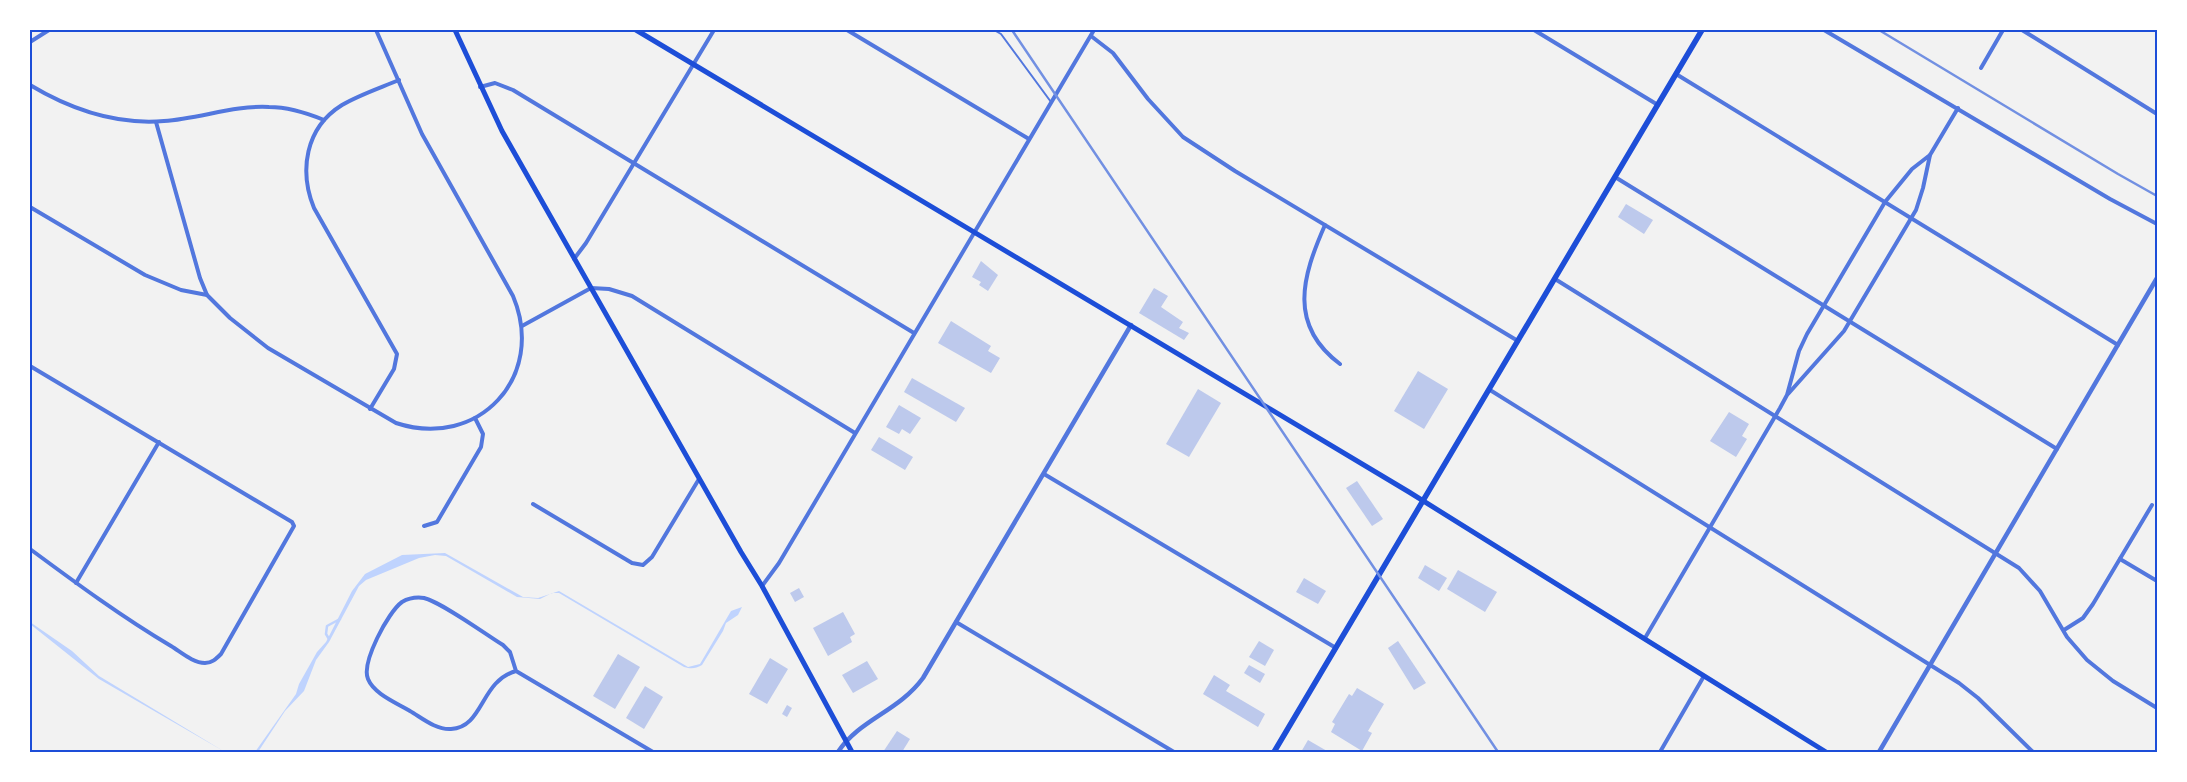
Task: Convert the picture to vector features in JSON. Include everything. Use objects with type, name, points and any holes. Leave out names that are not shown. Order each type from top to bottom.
[{"type":"main road","points":[[455,30],[502,131],[699,479],[762,586],[852,752]]},
{"type":"main road","points":[[636,30],[1424,501],[1826,752]]},
{"type":"main road","points":[[1274,752],[1702,30]]},
{"type":"street","points":[[30,42],[49,30]]},
{"type":"street","points":[[156,122],[200,278],[207,295],[230,318],[268,348],[396,423],[419,429],[445,429],[475,418],[498,401],[513,378],[522,353],[522,326],[513,296],[422,134],[376,30]]},
{"type":"street","points":[[574,259],[586,243],[714,30]]},
{"type":"street","points":[[847,30],[1029,139]]},
{"type":"street","points":[[762,586],[779,563],[1094,30]]},
{"type":"street","points":[[1534,30],[1658,105]]},
{"type":"street","points":[[1824,30],[2110,199],[2157,224]]},
{"type":"street","points":[[1981,68],[2003,30]]},
{"type":"street","points":[[2022,30],[2157,114]]},
{"type":"street","points":[[1091,36],[1114,53],[1148,99],[1183,136],[1235,171],[1519,341]]},
{"type":"street","points":[[1676,74],[2118,345]]},
{"type":"street","points":[[370,409],[394,369],[397,354],[314,208],[306,181],[307,154],[312,140],[324,120],[343,105],[399,80]]},
{"type":"street","points":[[480,87],[490,83],[503,84],[914,333]]},
{"type":"street","points":[[30,85],[61,102],[98,115],[123,120],[156,122],[194,118],[256,107],[269,107],[294,110],[324,120]]},
{"type":"street","points":[[1787,395],[1806,376],[1850,321],[1911,218],[1922,194],[1930,155],[1958,108]]},
{"type":"street","points":[[1645,638],[1787,395],[1799,351],[1824,305],[1885,202],[1912,169],[1930,155]]},
{"type":"street","points":[[1615,177],[2057,449]]},
{"type":"street","points":[[30,207],[145,275],[181,290],[207,295]]},
{"type":"street","points":[[1326,225],[1307,270],[1305,301],[1309,327],[1315,340],[1326,353],[1340,364]]},
{"type":"street","points":[[1879,752],[2157,278]]},
{"type":"street","points":[[1555,280],[2019,568],[2029,578],[2050,607],[2072,643],[2100,671],[2157,708]]},
{"type":"street","points":[[522,326],[591,288],[609,288],[632,296],[855,433]]},
{"type":"street","points":[[838,752],[846,740],[856,731],[904,700],[914,690],[1131,325]]},
{"type":"street","points":[[30,366],[277,512],[294,525],[279,556],[221,654],[214,661],[207,663],[199,662],[144,629],[30,549]]},
{"type":"street","points":[[1490,390],[1959,683],[1978,698],[2033,752]]},
{"type":"street","points":[[424,526],[437,522],[481,447],[483,434],[475,418]]},
{"type":"street","points":[[76,582],[159,442]]},
{"type":"street","points":[[1044,474],[1336,648]]},
{"type":"street","points":[[533,504],[632,563],[643,565],[652,557],[699,479]]},
{"type":"street","points":[[2064,630],[2087,613],[2152,506]]},
{"type":"street","points":[[2120,559],[2157,581]]},
{"type":"street","points":[[516,671],[497,680],[473,718],[460,727],[452,729],[431,724],[392,701],[374,688],[366,673],[370,655],[394,611],[402,602],[416,598],[430,600],[503,645],[513,658],[516,671],[653,752]]},
{"type":"street","points":[[956,622],[1174,752]]},
{"type":"street","points":[[1660,752],[1704,676]]},
{"type":"lane","points":[[994,30],[1001,34],[1051,102]]},
{"type":"water","points":[[445,553],[523,597],[538,598],[550,594],[540,599],[517,597],[446,556],[435,555],[419,558],[366,580],[359,586],[329,642],[316,660],[304,691],[285,711],[258,752],[255,752],[296,694],[299,684],[317,652],[326,642],[352,591],[365,574],[402,555]]},
{"type":"water","points":[[559,591],[688,667],[700,664],[731,611],[742,607],[738,615],[726,623],[702,665],[691,668],[684,667],[559,593],[553,593]]},
{"type":"water","points":[[30,622],[72,651],[99,676],[225,752],[99,679],[30,624]]},
{"type":"building","points":[[1626,204],[1653,220],[1644,234],[1618,217]]},
{"type":"building","points":[[981,261],[998,275],[988,291],[979,285],[981,282],[972,277]]},
{"type":"building","points":[[1154,288],[1168,296],[1161,307],[1183,322],[1179,328],[1189,333],[1184,340],[1139,313]]},
{"type":"building","points":[[951,321],[991,346],[988,351],[1000,358],[991,373],[938,343]]},
{"type":"building","points":[[1418,371],[1448,389],[1424,429],[1394,411]]},
{"type":"building","points":[[912,378],[965,408],[956,422],[904,392]]},
{"type":"building","points":[[1198,389],[1221,403],[1189,457],[1166,444]]},
{"type":"building","points":[[899,405],[921,418],[910,434],[902,429],[899,434],[886,427]]},
{"type":"building","points":[[1729,412],[1749,424],[1742,436],[1747,439],[1736,457],[1710,441]]},
{"type":"building","points":[[879,437],[913,457],[905,470],[871,450]]},
{"type":"building","points":[[1357,481],[1383,519],[1372,526],[1346,488]]},
{"type":"building","points":[[1425,565],[1447,578],[1439,591],[1418,578]]},
{"type":"building","points":[[1458,570],[1497,592],[1485,612],[1447,589]]},
{"type":"building","points":[[1304,578],[1326,591],[1318,604],[1296,592]]},
{"type":"building","points":[[799,588],[804,597],[795,602],[790,593]]},
{"type":"building","points":[[843,612],[855,634],[850,637],[852,642],[828,656],[813,628]]},
{"type":"building","points":[[1259,641],[1274,650],[1265,666],[1249,657]]},
{"type":"building","points":[[1398,641],[1426,683],[1414,690],[1388,648]]},
{"type":"building","points":[[618,654],[640,667],[615,709],[593,696]]},
{"type":"building","points":[[770,658],[788,669],[767,704],[749,694]]},
{"type":"building","points":[[867,661],[878,679],[853,693],[842,675]]},
{"type":"building","points":[[1249,665],[1265,674],[1260,683],[1244,673]]},
{"type":"building","points":[[1214,675],[1230,685],[1226,691],[1265,714],[1258,727],[1203,694]]},
{"type":"building","points":[[645,686],[663,697],[644,729],[626,718]]},
{"type":"building","points":[[1357,688],[1384,704],[1368,731],[1372,733],[1362,751],[1331,732],[1335,724],[1332,722],[1349,694],[1352,696]]},
{"type":"building","points":[[787,705],[792,708],[787,717],[782,714]]},
{"type":"building","points":[[897,731],[910,739],[902,752],[883,752]]},
{"type":"building","points":[[1308,740],[1327,751],[1301,752]]},
{"type":"waterway","points":[[329,639],[326,634],[327,626],[340,619]]},
{"type":"railway","points":[[1012,30],[1498,752]]},
{"type":"railway","points":[[1879,30],[2157,196]]}]
